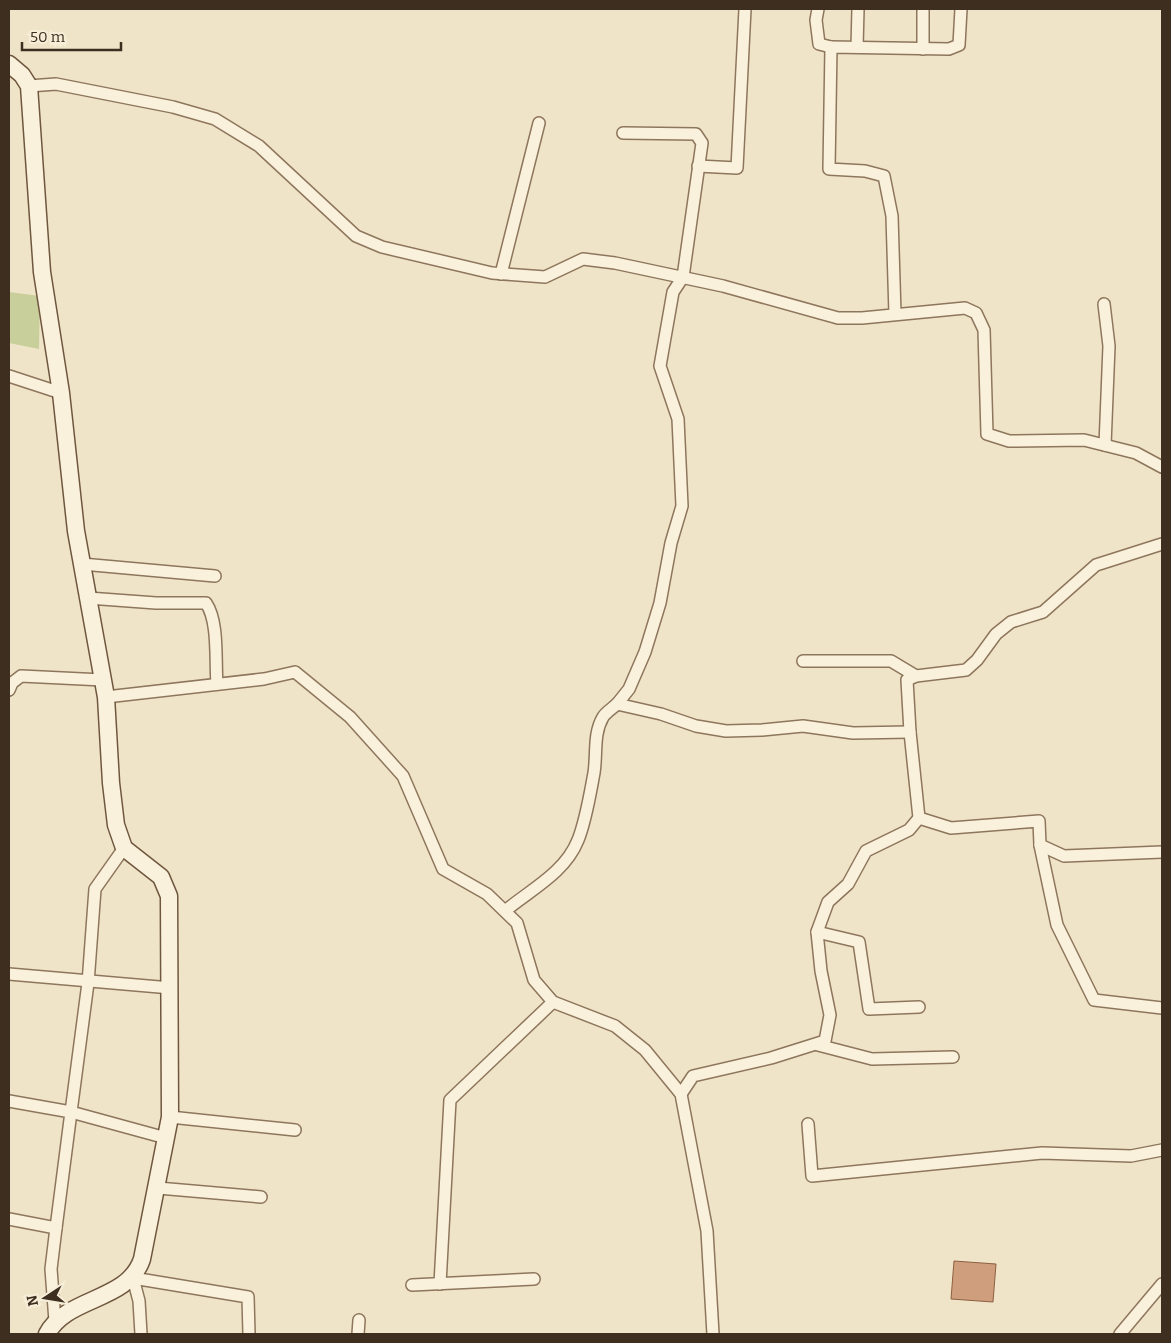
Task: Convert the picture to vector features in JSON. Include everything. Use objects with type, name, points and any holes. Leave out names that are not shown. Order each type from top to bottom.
[{"type":"main road","points":[[9,64],[22,75],[28,86],[42,272],[61,393],[76,531],[106,697],[114,808],[119,838],[124,848],[161,877],[166,885],[169,896],[171,988],[170,1117],[158,1188],[142,1259],[133,1278],[66,1313],[51,1328]]},
{"type":"street","points":[[698,166],[737,168],[745,9]]},
{"type":"street","points":[[818,9],[816,20],[819,44],[830,47],[923,49],[950,49],[959,45],[962,9]]},
{"type":"street","points":[[857,47],[858,9]]},
{"type":"street","points":[[923,9],[923,49]]},
{"type":"street","points":[[830,47],[828,168],[864,171],[884,176],[892,216],[895,314]]},
{"type":"street","points":[[28,86],[56,84],[173,107],[215,119],[259,146],[356,236],[382,247],[502,274],[545,277],[583,259],[615,262],[838,318],[964,308],[976,313],[984,330],[987,434],[1009,441],[1084,440],[1136,453],[1162,467]]},
{"type":"street","points":[[502,274],[539,124]]},
{"type":"street","points":[[505,911],[525,894],[546,881],[560,866],[578,841],[594,772],[596,733],[604,716],[629,689],[645,652],[660,604],[671,543],[682,506],[678,419],[660,366],[673,292],[683,278],[702,143],[696,134],[623,133]]},
{"type":"street","points":[[1104,304],[1109,346],[1105,445]]},
{"type":"street","points":[[9,376],[61,393]]},
{"type":"street","points":[[681,1094],[693,1076],[818,1045],[826,1041],[830,1015],[820,971],[817,932],[828,902],[848,884],[866,851],[909,830],[919,818],[910,732],[908,680],[916,676],[966,670],[977,660],[996,634],[1011,622],[1043,612],[1096,565],[1162,544]]},
{"type":"street","points":[[82,564],[215,576]]},
{"type":"street","points":[[88,598],[156,603],[206,603],[212,611],[217,684]]},
{"type":"street","points":[[803,661],[891,661],[916,676]]},
{"type":"street","points":[[106,697],[264,679],[296,672],[350,717],[403,776],[443,869],[487,894],[517,923],[534,980],[553,1002],[615,1026],[645,1050],[681,1094],[706,1231],[713,1334]]},
{"type":"street","points":[[9,690],[12,683],[21,676],[103,680]]},
{"type":"street","points":[[617,704],[660,714],[696,726],[726,731],[803,726],[853,733],[910,732]]},
{"type":"street","points":[[919,818],[951,828],[1039,821],[1040,845],[1057,925],[1094,1000],[1162,1008]]},
{"type":"street","points":[[1040,845],[1064,856],[1162,852]]},
{"type":"street","points":[[51,1328],[51,1269],[88,983],[95,889],[124,848]]},
{"type":"street","points":[[817,932],[859,942],[869,1009],[920,1007]]},
{"type":"street","points":[[9,974],[88,983],[171,988]]},
{"type":"street","points":[[440,1284],[450,1100],[553,1002]]},
{"type":"street","points":[[818,1045],[872,1059],[954,1057]]},
{"type":"street","points":[[9,1101],[70,1112],[166,1138]]},
{"type":"street","points":[[170,1117],[295,1130]]},
{"type":"street","points":[[808,1124],[812,1176],[1042,1153],[1131,1156],[1162,1150]]},
{"type":"street","points":[[158,1188],[261,1197]]},
{"type":"street","points":[[9,1219],[56,1228]]},
{"type":"street","points":[[141,1334],[139,1301],[133,1278],[248,1297],[249,1334]]},
{"type":"street","points":[[412,1285],[534,1279]]},
{"type":"street","points":[[1120,1334],[1162,1284]]},
{"type":"street","points":[[358,1334],[359,1320]]},
{"type":"green space","points":[[9,292],[40,296],[39,349],[9,343]]},
{"type":"building","points":[[954,1261],[996,1264],[993,1302],[951,1299]]}]
